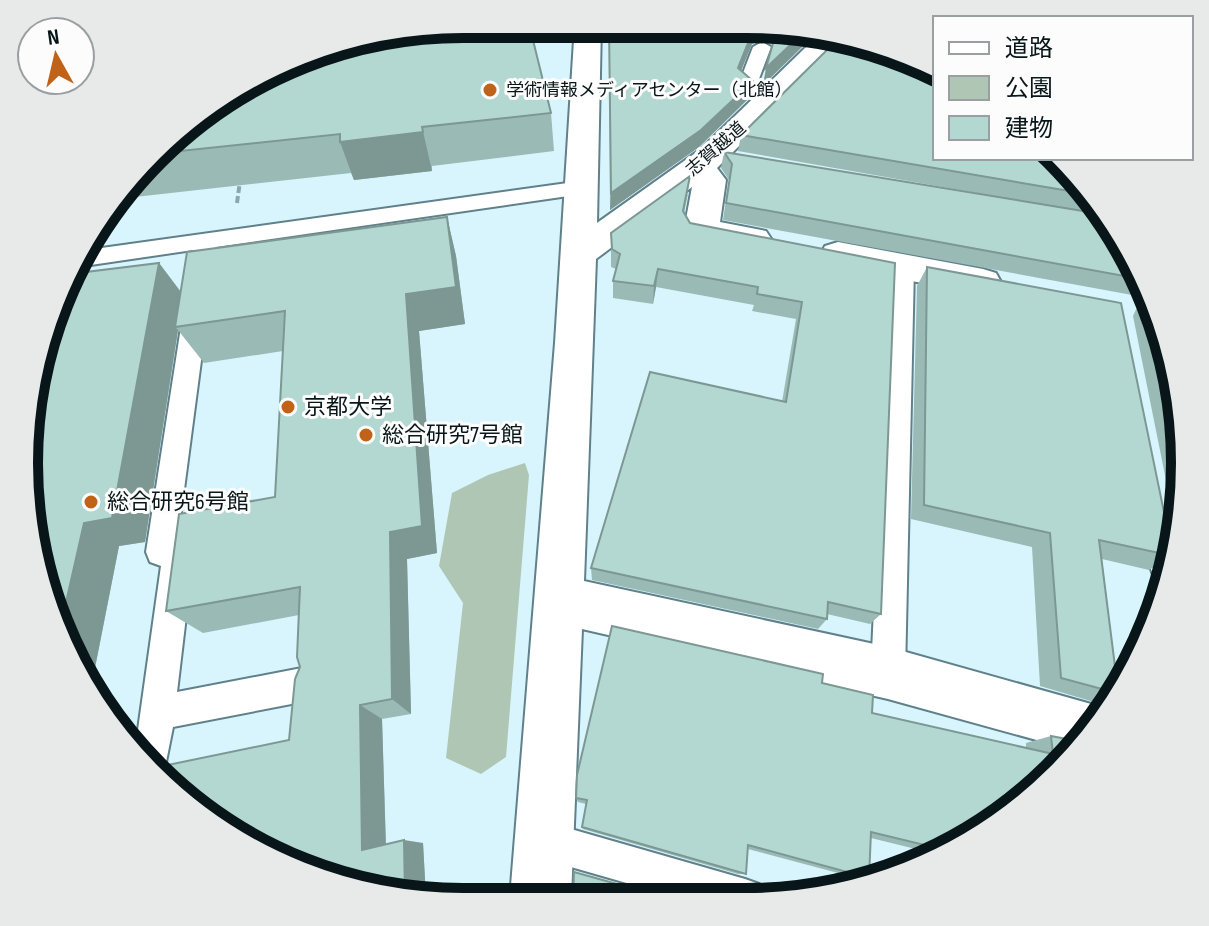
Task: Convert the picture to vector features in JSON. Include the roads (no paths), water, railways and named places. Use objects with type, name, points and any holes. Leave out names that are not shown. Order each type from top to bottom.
[{"type":"street","points":[[541,888],[579,254],[587,38]]},
{"type":"street","name":"志賀越道","points":[[579,254],[705,162],[815,54],[829,46]]},
{"type":"street","points":[[705,162],[710,180],[701,230],[1009,287]]},
{"type":"street","points":[[557,599],[888,673],[1080,725]]},
{"type":"lane","points":[[762,47],[747,86],[769,100]]},
{"type":"lane","points":[[705,162],[743,162]]},
{"type":"lane","points":[[91,257],[582,188]]},
{"type":"lane","points":[[152,753],[179,549],[161,552],[219,239]]},
{"type":"lane","points":[[888,673],[902,267]]},
{"type":"lane","points":[[1152,494],[1162,548]]},
{"type":"lane","points":[[157,713],[307,684]]},
{"type":"lane","points":[[543,840],[710,888]]},
{"type":"place","name":"学術情報メディアセンター（北館）","points":[[490,90]]},
{"type":"place","name":"京都大学","points":[[288,407]]},
{"type":"place","name":"総合研究7号館","points":[[366,435]]},
{"type":"place","name":"総合研究6号館","points":[[91,502]]}]
